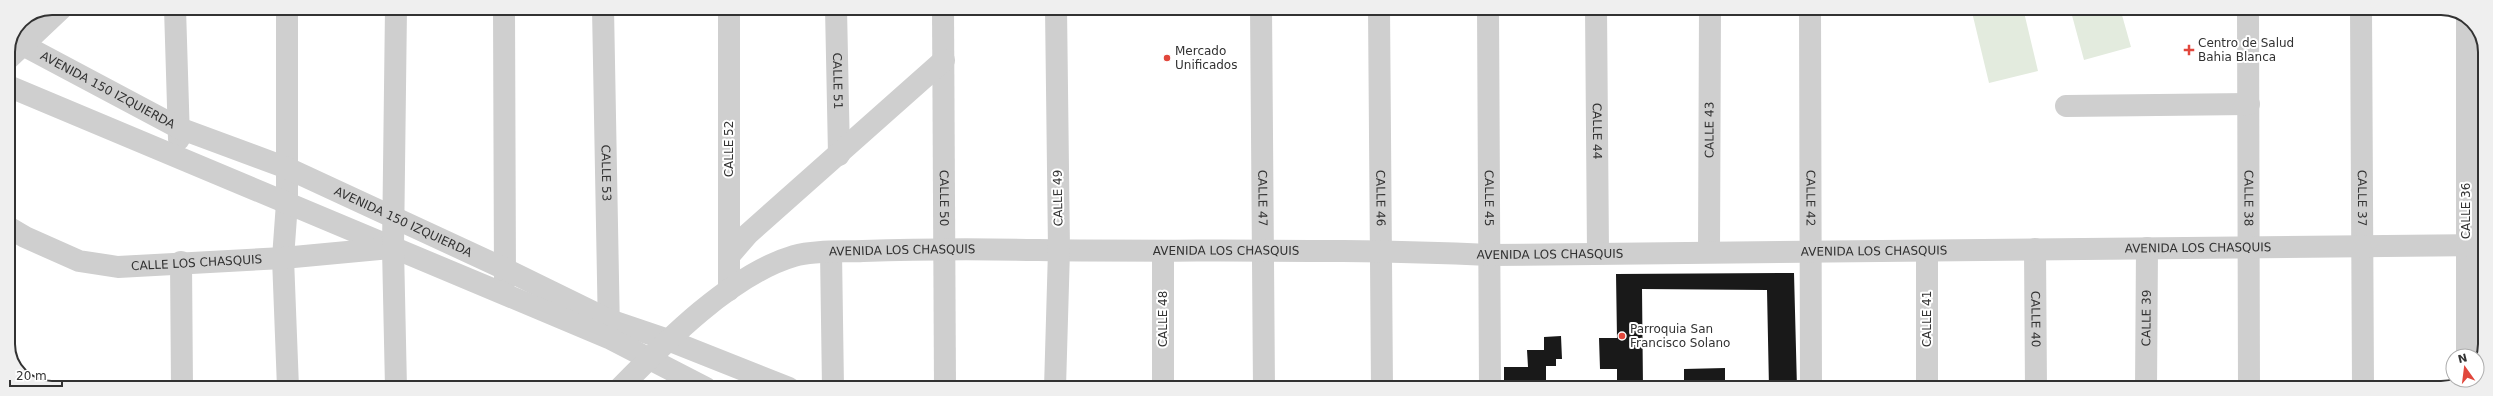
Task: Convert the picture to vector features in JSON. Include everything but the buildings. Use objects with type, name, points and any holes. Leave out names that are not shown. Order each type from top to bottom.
[{"type":"street","points":[[15,52],[55,15]]},
{"type":"street","points":[[175,15],[180,158]]},
{"type":"street","points":[[287,15],[288,204],[283,258],[288,381]]},
{"type":"street","points":[[396,15],[393,218],[396,381]]},
{"type":"street","points":[[504,15],[505,294]]},
{"type":"street","name":"CALLE 53","points":[[603,15],[609,329]]},
{"type":"street","name":"CALLE 52","points":[[729,15],[729,290]]},
{"type":"street","name":"CALLE 51","points":[[836,15],[839,155]]},
{"type":"street","name":"CALLE 50","points":[[943,15],[943,249],[945,381]]},
{"type":"street","name":"CALLE 49","points":[[1055,381],[1059,250],[1056,15]]},
{"type":"street","name":"CALLE 47","points":[[1261,15],[1265,252],[1264,381]]},
{"type":"street","name":"CALLE 46","points":[[1379,15],[1382,381]]},
{"type":"street","name":"CALLE 45","points":[[1488,15],[1488,255],[1490,381]]},
{"type":"street","name":"CALLE 44","points":[[1596,15],[1598,253]]},
{"type":"street","name":"CALLE 43","points":[[1709,252],[1710,15]]},
{"type":"street","name":"CALLE 42","points":[[1810,15],[1811,381]]},
{"type":"street","name":"CALLE 38","points":[[2248,15],[2249,381]]},
{"type":"street","name":"CALLE 37","points":[[2361,15],[2363,381]]},
{"type":"street","name":"CALLE 36","points":[[2467,26],[2475,245],[2467,348]]},
{"type":"street","name":"AVENIDA 150 IZQUIERDA","points":[[15,52],[179,128],[287,168],[393,218],[505,268],[609,329],[649,358],[693,381]]},
{"type":"street","points":[[729,256],[748,234],[839,155],[944,60]]},
{"type":"street","name":"AVENIDA 150 IZQUIERDA","points":[[15,89],[505,294],[609,329],[668,340],[771,381]]},
{"type":"street","points":[[2066,106],[2249,104]]},
{"type":"street","name":"CALLE LOS CHASQUIS","points":[[15,231],[79,262],[118,267],[181,262],[283,258],[393,248]]},
{"type":"street","name":"AVENIDA LOS CHASQUIS","points":[[627,381],[668,340],[729,290],[771,265],[796,255],[831,252],[943,249],[1265,252],[1382,250],[1488,255],[2475,245]]},
{"type":"street","name":"CALLE 39","points":[[2146,381],[2147,248]]},
{"type":"street","name":"CALLE 40","points":[[2035,249],[2036,381]]},
{"type":"street","name":"CALLE 48","points":[[1163,251],[1163,381]]},
{"type":"street","name":"CALLE 41","points":[[1927,251],[1927,381]]},
{"type":"street","points":[[831,252],[833,381]]},
{"type":"street","points":[[181,262],[182,381]]},
{"type":"shaded area","points":[[1973,15],[2025,15],[2038,71],[1989,83]]},
{"type":"shaded area","points":[[2072,15],[2122,15],[2131,47],[2084,60]]},
{"type":"place","name":"Centro de Salud Bahia Blanca","points":[[2189,50]]},
{"type":"place","name":"Mercado Unificados","points":[[1167,58]]},
{"type":"place","name":"Parroquia San Francisco Solano","points":[[1622,336]]}]
